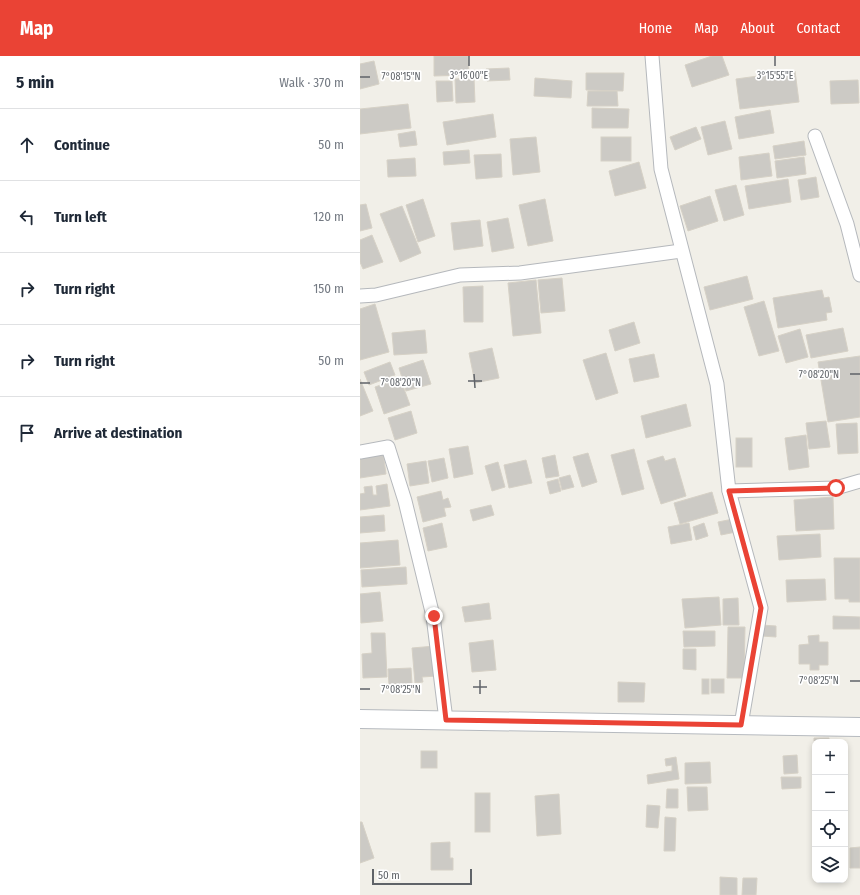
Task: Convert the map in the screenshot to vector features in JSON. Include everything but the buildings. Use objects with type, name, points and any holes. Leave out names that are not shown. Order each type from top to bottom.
[{"type":"main road","points":[[360,719],[860,727]]},
{"type":"street","points":[[652,56],[661,169],[681,251],[717,384],[729,491],[761,608],[741,725]]},
{"type":"street","points":[[815,136],[847,224],[860,275]]},
{"type":"street","points":[[360,296],[376,295],[460,276],[520,273],[681,251]]},
{"type":"street","points":[[360,452],[388,446],[405,501],[434,616],[446,720]]},
{"type":"street","points":[[729,491],[836,488],[860,481]]},
{"type":"route","points":[[434,616],[446,720],[741,725],[761,608],[729,491],[836,488]]}]
